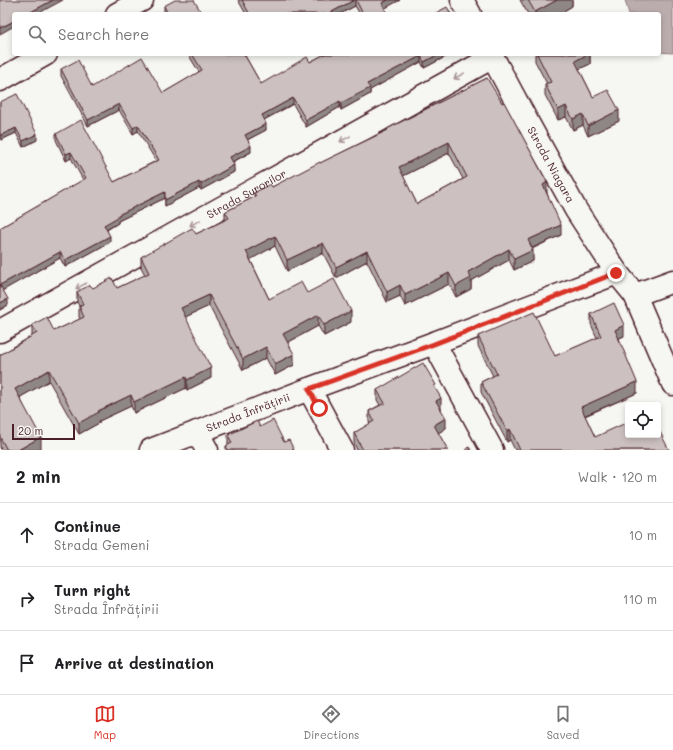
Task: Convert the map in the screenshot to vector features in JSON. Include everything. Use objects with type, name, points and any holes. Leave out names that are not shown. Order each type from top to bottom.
[{"type":"street","points":[[121,12],[142,0]]},
{"type":"street","points":[[462,0],[469,12]]},
{"type":"street","points":[[0,80],[42,56]]},
{"type":"street","name":"Strada Surorilor","points":[[0,331],[490,56]]},
{"type":"street","name":"Strada Niagara","points":[[493,56],[576,210],[616,273]]},
{"type":"street","points":[[616,273],[635,295],[673,384]]},
{"type":"street","name":"Strada Înfrățirii","points":[[152,450],[202,441],[309,389],[434,344],[616,273]]},
{"type":"street","points":[[635,295],[673,281]]},
{"type":"street","points":[[434,344],[492,450]]},
{"type":"street","points":[[309,389],[342,450]]},
{"type":"shaded area","points":[[625,0],[673,0],[673,53],[661,52],[661,12],[628,12]]},
{"type":"building","points":[[0,0],[53,0],[31,12],[12,12],[12,22],[0,28]]},
{"type":"building","points":[[175,0],[194,0],[201,12],[167,12],[164,6]]},
{"type":"building","points":[[242,0],[354,0],[332,12],[248,12]]},
{"type":"building","points":[[356,0],[388,0],[382,3],[386,12],[362,12]]},
{"type":"building","points":[[528,0],[557,0],[535,12]]},
{"type":"building","points":[[447,7],[450,12],[438,12]]},
{"type":"building","points":[[193,56],[245,56],[261,84],[307,57],[310,62],[321,56],[421,56],[367,84],[370,88],[341,103],[340,101],[306,120],[293,98],[262,115],[266,124],[245,135],[251,146],[230,157],[234,165],[201,184],[199,182],[165,200],[165,192],[118,215],[118,217],[104,225],[110,236],[65,260],[60,252],[0,285],[0,228],[86,178],[71,152],[66,154],[56,134],[81,120],[114,182],[159,160],[138,125],[133,128],[119,104],[88,120],[61,69],[78,60],[92,87],[142,57],[163,93],[202,70]]},
{"type":"building","points":[[421,56],[435,56],[424,62]]},
{"type":"building","points":[[538,56],[584,56],[575,61],[593,97],[608,90],[619,110],[588,126],[583,114],[573,119],[566,106],[558,110],[545,84],[551,82]]},
{"type":"building","points":[[487,78],[502,103],[504,102],[547,182],[543,185],[561,225],[528,240],[533,250],[514,259],[509,249],[468,272],[471,278],[456,286],[449,273],[405,295],[400,285],[387,292],[367,251],[336,267],[323,243],[287,260],[275,236],[246,251],[269,299],[301,282],[307,293],[334,279],[351,311],[324,325],[318,315],[283,334],[294,354],[275,364],[266,347],[243,359],[209,295],[181,308],[211,368],[187,380],[186,377],[134,402],[131,395],[98,411],[99,412],[79,423],[49,370],[15,389],[41,437],[18,450],[7,450],[0,437],[0,355],[37,333],[32,325],[47,317],[54,331],[84,317],[79,306],[83,304],[77,292],[90,285],[93,288],[112,278],[117,288],[149,273],[141,257],[192,228],[196,234],[229,218],[225,212],[256,196],[254,193],[270,184],[272,187],[320,162],[388,130],[387,129]],"holes":[[[449,142],[467,177],[417,204],[399,167]]]},
{"type":"building","points":[[17,94],[37,134],[23,141],[16,128],[1,135],[0,133],[0,102]]},
{"type":"building","points":[[0,285],[8,299],[0,303]]},
{"type":"building","points":[[614,303],[624,325],[615,330],[637,382],[581,407],[595,437],[625,423],[625,438],[661,438],[661,434],[669,450],[520,450],[510,429],[507,431],[481,382],[497,374],[478,336],[534,312],[555,356],[601,336],[591,314]]},
{"type":"building","points":[[423,363],[436,385],[434,386],[441,398],[436,401],[446,418],[434,425],[448,450],[363,450],[354,433],[374,421],[369,411],[385,403],[377,390]]},
{"type":"building","points":[[273,420],[284,442],[289,440],[294,450],[228,450],[226,446],[232,443],[228,435],[257,421],[260,427]]},
{"type":"route","points":[[319,408],[309,389],[434,344],[616,273]]}]
